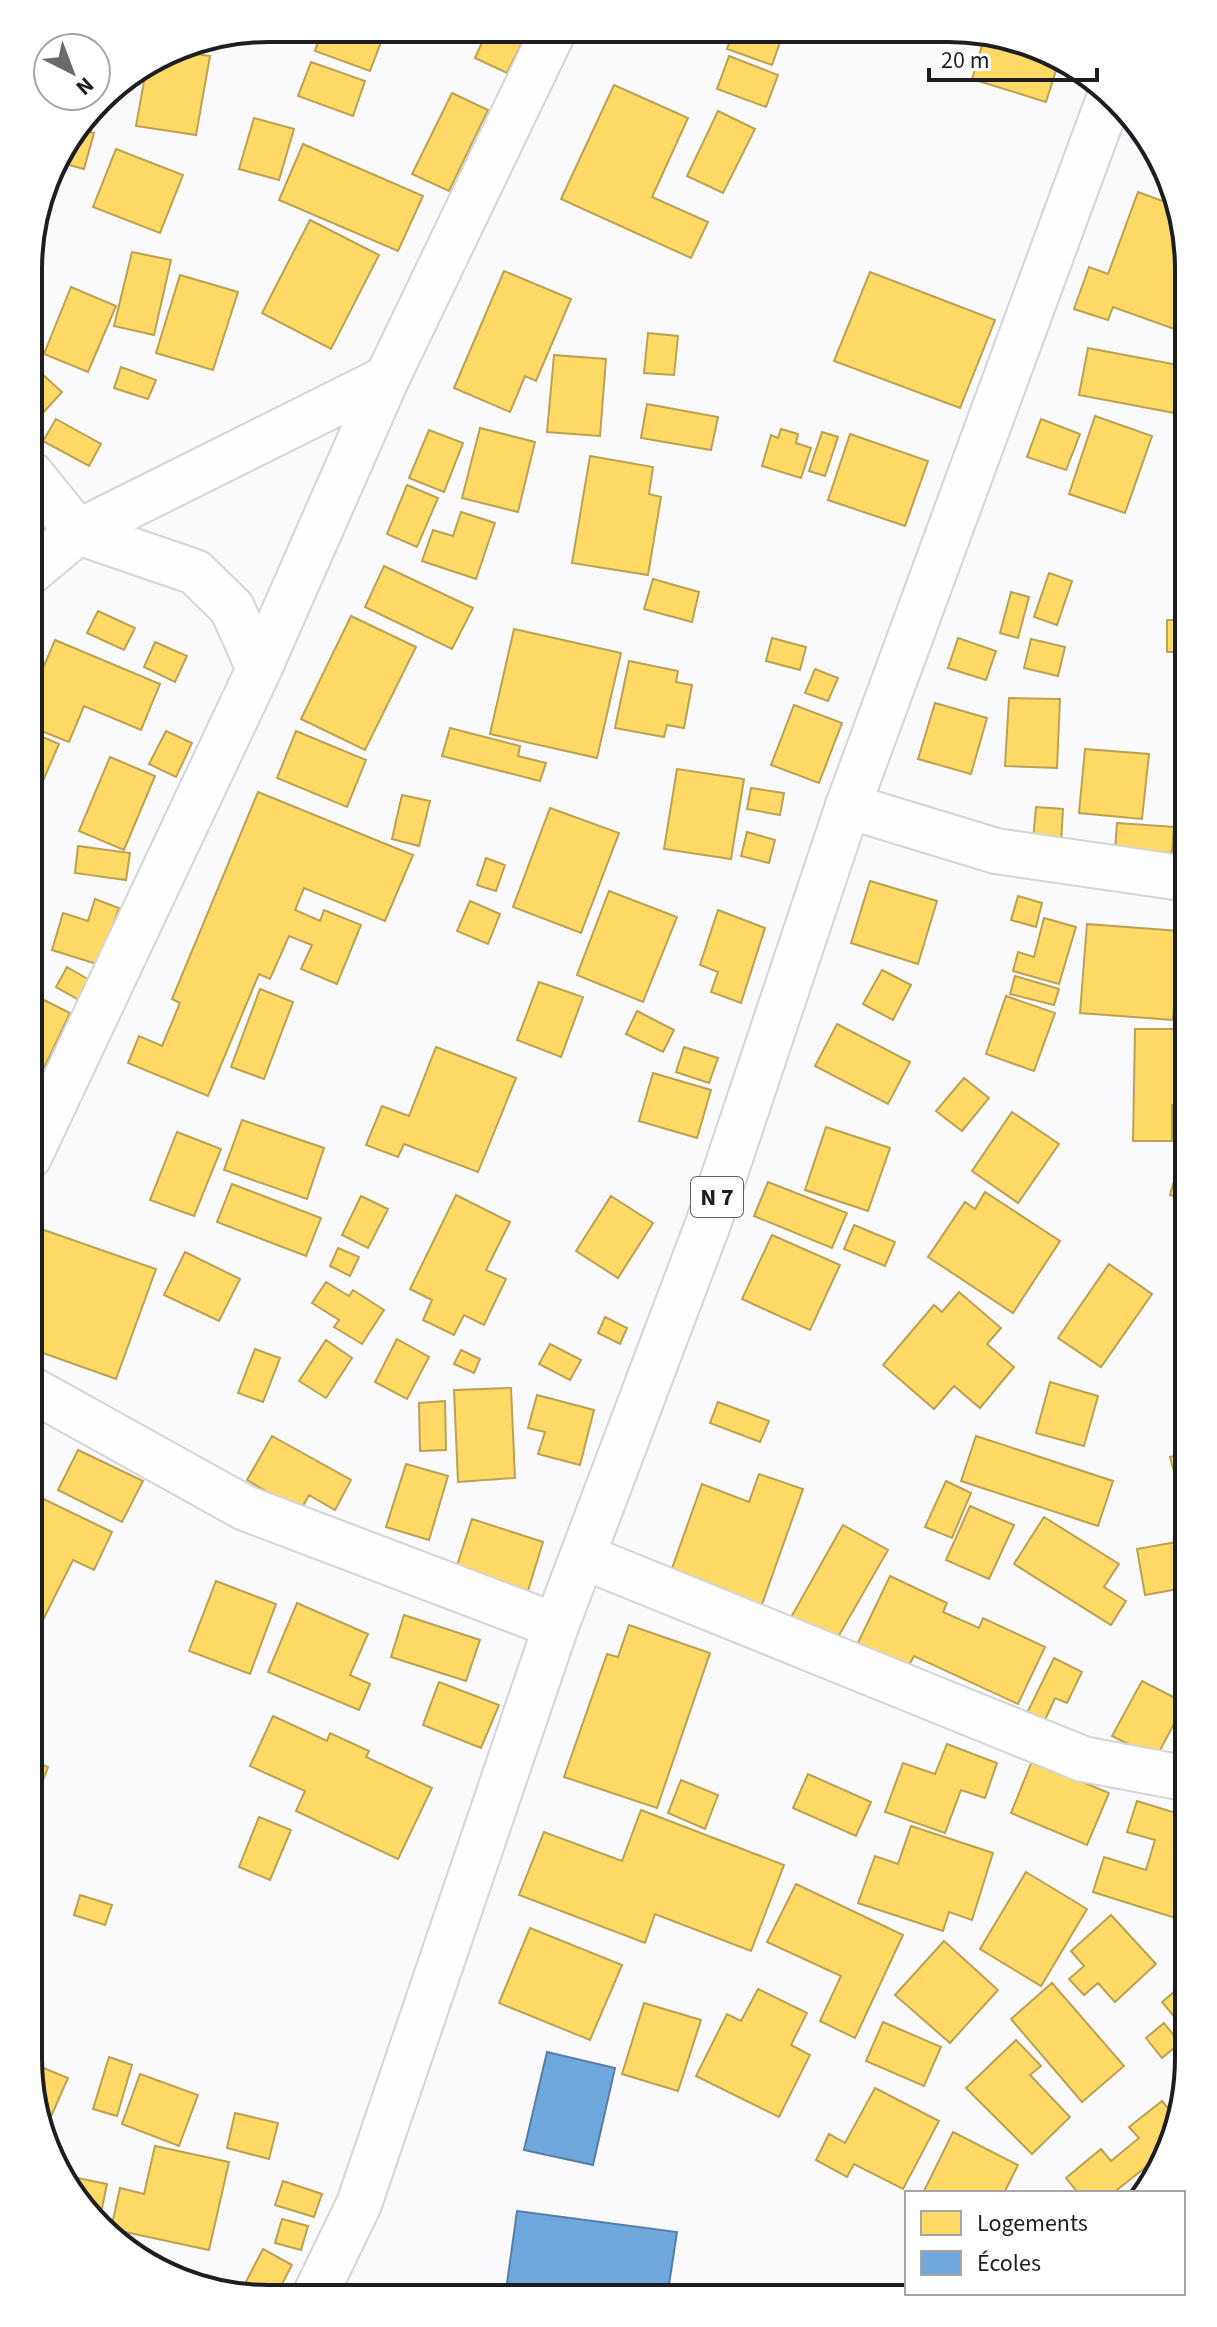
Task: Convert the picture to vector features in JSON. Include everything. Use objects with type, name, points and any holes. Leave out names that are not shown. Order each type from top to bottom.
[{"type":"street","points":[[42,1129],[259,669],[387,378],[548,42]]},
{"type":"street","name":"N 7","points":[[320,2285],[359,2204],[556,1626],[708,1224],[848,806],[1106,106]]},
{"type":"street","points":[[42,562],[78,532],[387,378]]},
{"type":"street","points":[[42,488],[78,532],[195,572],[232,608],[259,669]]},
{"type":"street","points":[[848,806],[996,851],[1175,877]]},
{"type":"street","points":[[42,1395],[245,1508],[556,1626]]},
{"type":"street","points":[[584,1557],[1083,1759],[1175,1776]]},
{"type":"building: Logements","points":[[318,42],[381,42],[370,71],[315,51]]},
{"type":"building: Logements","points":[[482,42],[522,42],[507,73],[475,58]]},
{"type":"building: Logements","points":[[729,42],[780,42],[772,65],[727,49]]},
{"type":"building: Logements","points":[[982,45],[1021,54],[1056,69],[1046,102],[972,79]]},
{"type":"building: Logements","points":[[196,54],[210,56],[196,135],[136,126],[144,79]]},
{"type":"building: Logements","points":[[729,56],[778,75],[766,107],[717,89]]},
{"type":"building: Logements","points":[[311,62],[365,81],[353,116],[298,96]]},
{"type":"building: Logements","points":[[614,85],[688,118],[652,197],[708,222],[691,258],[561,199]]},
{"type":"building: Logements","points":[[452,93],[488,110],[449,191],[412,174]]},
{"type":"building: Logements","points":[[718,111],[755,129],[723,193],[687,176]]},
{"type":"building: Logements","points":[[254,118],[294,129],[279,180],[239,169]]},
{"type":"building: Logements","points":[[89,132],[94,133],[84,169],[67,165]]},
{"type":"building: Logements","points":[[303,144],[423,196],[398,251],[279,200]]},
{"type":"building: Logements","points":[[116,149],[183,175],[160,233],[93,207]]},
{"type":"building: Logements","points":[[1138,192],[1165,202],[1173,239],[1175,329],[1113,307],[1108,320],[1074,309],[1089,267],[1108,274]]},
{"type":"building: Logements","points":[[310,220],[379,255],[331,349],[262,313]]},
{"type":"building: Logements","points":[[132,252],[171,260],[154,335],[114,326]]},
{"type":"building: Logements","points":[[504,271],[571,299],[536,381],[525,376],[510,412],[454,388]]},
{"type":"building: Logements","points":[[870,272],[995,320],[960,408],[834,361]]},
{"type":"building: Logements","points":[[180,275],[238,292],[213,370],[156,353]]},
{"type":"building: Logements","points":[[71,287],[116,306],[88,372],[44,354]]},
{"type":"building: Logements","points":[[648,333],[678,336],[674,375],[644,373]]},
{"type":"building: Logements","points":[[1088,348],[1175,364],[1175,413],[1079,395]]},
{"type":"building: Logements","points":[[554,355],[606,359],[600,436],[547,432]]},
{"type":"building: Logements","points":[[121,367],[156,380],[148,399],[114,388]]},
{"type":"building: Logements","points":[[42,374],[62,392],[42,414]]},
{"type":"building: Logements","points":[[647,404],[718,417],[711,450],[641,438]]},
{"type":"building: Logements","points":[[1095,416],[1152,436],[1125,513],[1069,494]]},
{"type":"building: Logements","points":[[56,419],[101,444],[89,466],[43,441]]},
{"type":"building: Logements","points":[[1041,419],[1080,434],[1066,470],[1027,457]]},
{"type":"building: Logements","points":[[480,428],[535,442],[518,512],[462,498]]},
{"type":"building: Logements","points":[[781,429],[798,434],[796,443],[811,448],[801,478],[762,466],[771,435],[778,438]]},
{"type":"building: Logements","points":[[429,430],[463,443],[444,492],[409,478]]},
{"type":"building: Logements","points":[[822,432],[838,437],[825,476],[809,471]]},
{"type":"building: Logements","points":[[850,434],[928,461],[905,526],[828,500]]},
{"type":"building: Logements","points":[[590,456],[653,467],[649,494],[661,497],[648,575],[572,563]]},
{"type":"building: Logements","points":[[407,485],[438,498],[417,547],[387,534]]},
{"type":"building: Logements","points":[[461,512],[495,523],[476,579],[422,561],[433,530],[453,536]]},
{"type":"building: Logements","points":[[384,566],[473,608],[452,649],[365,607]]},
{"type":"building: Logements","points":[[1049,573],[1072,581],[1057,625],[1034,617]]},
{"type":"building: Logements","points":[[653,579],[699,592],[692,622],[644,609]]},
{"type":"building: Logements","points":[[1011,592],[1029,597],[1018,638],[1000,633]]},
{"type":"building: Logements","points":[[98,611],[135,628],[124,650],[87,633]]},
{"type":"building: Logements","points":[[351,616],[416,647],[365,750],[301,719]]},
{"type":"building: Logements","points":[[1167,620],[1175,620],[1175,652],[1167,652]]},
{"type":"building: Logements","points":[[514,629],[621,653],[597,758],[490,734]]},
{"type":"building: Logements","points":[[772,638],[806,647],[800,670],[766,661]]},
{"type":"building: Logements","points":[[958,638],[996,651],[986,680],[948,668]]},
{"type":"building: Logements","points":[[1031,639],[1065,647],[1058,676],[1024,668]]},
{"type":"building: Logements","points":[[55,640],[160,684],[141,730],[84,706],[69,742],[42,731],[42,670]]},
{"type":"building: Logements","points":[[155,642],[187,656],[175,682],[144,667]]},
{"type":"building: Logements","points":[[629,661],[678,671],[676,682],[692,685],[684,728],[667,725],[664,737],[615,728]]},
{"type":"building: Logements","points":[[815,669],[838,678],[828,701],[805,693]]},
{"type":"building: Logements","points":[[1009,698],[1060,699],[1057,768],[1005,766]]},
{"type":"building: Logements","points":[[935,703],[987,718],[971,774],[918,759]]},
{"type":"building: Logements","points":[[794,705],[842,723],[819,783],[771,765]]},
{"type":"building: Logements","points":[[450,728],[520,746],[518,756],[546,763],[540,781],[442,756]]},
{"type":"building: Logements","points":[[166,731],[192,743],[176,777],[149,764]]},
{"type":"building: Logements","points":[[296,731],[366,760],[347,807],[277,778]]},
{"type":"building: Logements","points":[[42,737],[59,744],[42,783]]},
{"type":"building: Logements","points":[[1085,749],[1149,754],[1142,819],[1079,813]]},
{"type":"building: Logements","points":[[110,757],[155,776],[124,850],[79,831]]},
{"type":"building: Logements","points":[[677,769],[744,779],[731,859],[664,849]]},
{"type":"building: Logements","points":[[751,788],[784,793],[780,815],[747,809]]},
{"type":"building: Logements","points":[[258,792],[413,855],[385,921],[304,888],[295,910],[320,921],[324,910],[361,925],[337,984],[301,969],[312,945],[289,936],[270,979],[259,974],[208,1096],[128,1063],[139,1036],[162,1046],[180,1003],[172,999]]},
{"type":"building: Logements","points":[[402,795],[430,801],[419,846],[392,839]]},
{"type":"building: Logements","points":[[1036,807],[1063,809],[1061,844],[1033,841]]},
{"type":"building: Logements","points":[[550,808],[619,833],[581,933],[513,907]]},
{"type":"building: Logements","points":[[1117,823],[1174,827],[1172,853],[1115,850]]},
{"type":"building: Logements","points":[[747,832],[775,840],[769,863],[741,856]]},
{"type":"building: Logements","points":[[78,846],[130,853],[126,880],[75,873]]},
{"type":"building: Logements","points":[[486,858],[505,865],[496,891],[477,885]]},
{"type":"building: Logements","points":[[870,881],[937,901],[918,964],[851,943]]},
{"type":"building: Logements","points":[[609,891],[677,917],[643,1002],[577,975]]},
{"type":"building: Logements","points":[[1018,896],[1042,903],[1036,927],[1011,920]]},
{"type":"building: Logements","points":[[95,899],[119,908],[100,965],[52,950],[63,913],[88,921]]},
{"type":"building: Logements","points":[[470,901],[500,914],[488,944],[457,931]]},
{"type":"building: Logements","points":[[718,910],[765,928],[741,1003],[711,992],[718,972],[700,965]]},
{"type":"building: Logements","points":[[1044,918],[1076,927],[1059,984],[1013,971],[1018,952],[1034,957]]},
{"type":"building: Logements","points":[[1087,924],[1175,931],[1173,1020],[1080,1013]]},
{"type":"building: Logements","points":[[67,967],[91,981],[79,1000],[56,987]]},
{"type":"building: Logements","points":[[882,970],[911,985],[893,1020],[863,1004]]},
{"type":"building: Logements","points":[[1015,976],[1059,989],[1054,1005],[1010,994]]},
{"type":"building: Logements","points":[[539,982],[583,997],[561,1057],[517,1040]]},
{"type":"building: Logements","points":[[260,989],[293,1002],[264,1079],[231,1067]]},
{"type":"building: Logements","points":[[1006,996],[1055,1013],[1034,1071],[986,1054]]},
{"type":"building: Logements","points":[[42,999],[70,1013],[42,1072]]},
{"type":"building: Logements","points":[[637,1011],[674,1030],[663,1052],[626,1034]]},
{"type":"building: Logements","points":[[837,1024],[910,1062],[888,1104],[815,1066]]},
{"type":"building: Logements","points":[[1135,1029],[1175,1029],[1172,1141],[1133,1141]]},
{"type":"building: Logements","points":[[436,1047],[516,1078],[478,1172],[404,1144],[398,1157],[366,1145],[382,1106],[409,1116]]},
{"type":"building: Logements","points":[[684,1047],[718,1058],[709,1083],[676,1072]]},
{"type":"building: Logements","points":[[653,1073],[711,1090],[697,1138],[639,1121]]},
{"type":"building: Logements","points":[[964,1078],[989,1098],[962,1131],[936,1111]]},
{"type":"building: Logements","points":[[1012,1112],[1059,1144],[1018,1203],[972,1171]]},
{"type":"building: Logements","points":[[242,1120],[324,1148],[307,1199],[224,1170]]},
{"type":"building: Logements","points":[[826,1127],[890,1148],[868,1211],[805,1190]]},
{"type":"building: Logements","points":[[177,1132],[221,1149],[194,1216],[150,1200]]},
{"type":"building: Logements","points":[[1175,1177],[1175,1196],[1170,1195]]},
{"type":"building: Logements","points":[[768,1182],[847,1213],[832,1248],[754,1216]]},
{"type":"building: Logements","points":[[232,1184],[321,1218],[306,1256],[217,1222]]},
{"type":"building: Logements","points":[[985,1192],[1060,1241],[1013,1313],[928,1257],[965,1202],[975,1209]]},
{"type":"building: Logements","points":[[456,1195],[510,1222],[486,1270],[506,1279],[484,1325],[464,1315],[454,1335],[423,1320],[432,1300],[410,1289]]},
{"type":"building: Logements","points":[[361,1196],[388,1209],[368,1248],[342,1235]]},
{"type":"building: Logements","points":[[611,1196],[653,1223],[618,1278],[576,1251]]},
{"type":"building: Logements","points":[[854,1225],[895,1242],[885,1266],[844,1249]]},
{"type":"building: Logements","points":[[44,1230],[156,1269],[116,1379],[42,1353]]},
{"type":"building: Logements","points":[[772,1235],[840,1265],[810,1330],[742,1299]]},
{"type":"building: Logements","points":[[338,1248],[359,1257],[350,1276],[330,1266]]},
{"type":"building: Logements","points":[[185,1252],[240,1279],[219,1321],[164,1295]]},
{"type":"building: Logements","points":[[1109,1264],[1152,1294],[1101,1367],[1058,1338]]},
{"type":"building: Logements","points":[[326,1282],[349,1296],[353,1290],[384,1310],[362,1344],[334,1327],[339,1320],[312,1303]]},
{"type":"building: Logements","points":[[959,1292],[1001,1328],[987,1344],[1014,1367],[980,1408],[954,1386],[934,1409],[883,1365],[934,1305],[942,1312]]},
{"type":"building: Logements","points":[[605,1317],[627,1328],[620,1344],[598,1333]]},
{"type":"building: Logements","points":[[397,1339],[429,1357],[407,1399],[375,1382]]},
{"type":"building: Logements","points":[[326,1340],[352,1358],[326,1398],[299,1381]]},
{"type":"building: Logements","points":[[550,1344],[581,1360],[570,1380],[539,1364]]},
{"type":"building: Logements","points":[[255,1349],[280,1358],[263,1402],[238,1393]]},
{"type":"building: Logements","points":[[461,1350],[480,1359],[474,1373],[454,1364]]},
{"type":"building: Logements","points":[[1050,1382],[1098,1396],[1084,1446],[1036,1433]]},
{"type":"building: Logements","points":[[511,1388],[515,1478],[458,1482],[454,1390]]},
{"type":"building: Logements","points":[[537,1395],[594,1410],[580,1465],[538,1454],[545,1432],[528,1428]]},
{"type":"building: Logements","points":[[445,1401],[446,1450],[420,1451],[419,1403]]},
{"type":"building: Logements","points":[[718,1402],[769,1421],[760,1442],[710,1423]]},
{"type":"building: Logements","points":[[272,1436],[351,1480],[335,1510],[309,1495],[300,1511],[247,1480]]},
{"type":"building: Logements","points":[[976,1436],[1113,1481],[1098,1526],[961,1481]]},
{"type":"building: Logements","points":[[78,1450],[143,1481],[122,1522],[58,1490]]},
{"type":"building: Logements","points":[[1175,1456],[1175,1475],[1170,1457]]},
{"type":"building: Logements","points":[[406,1464],[448,1476],[429,1540],[386,1527]]},
{"type":"building: Logements","points":[[759,1474],[803,1489],[761,1607],[670,1574],[702,1484],[749,1502]]},
{"type":"building: Logements","points":[[946,1481],[971,1493],[952,1538],[925,1527]]},
{"type":"building: Logements","points":[[42,1498],[112,1532],[94,1570],[73,1560],[42,1622]]},
{"type":"building: Logements","points":[[970,1506],[1014,1525],[989,1579],[946,1560]]},
{"type":"building: Logements","points":[[1044,1517],[1119,1564],[1104,1587],[1126,1601],[1111,1625],[1014,1564]]},
{"type":"building: Logements","points":[[472,1519],[543,1542],[526,1597],[454,1575]]},
{"type":"building: Logements","points":[[843,1525],[888,1550],[834,1644],[790,1619]]},
{"type":"building: Logements","points":[[1175,1542],[1175,1590],[1145,1595],[1137,1549]]},
{"type":"building: Logements","points":[[890,1576],[947,1603],[943,1612],[979,1628],[983,1618],[1045,1647],[1018,1704],[914,1656],[904,1674],[854,1651]]},
{"type":"building: Logements","points":[[216,1581],[276,1604],[250,1674],[189,1651]]},
{"type":"building: Logements","points":[[297,1603],[368,1634],[350,1675],[370,1684],[359,1710],[268,1672]]},
{"type":"building: Logements","points":[[404,1615],[480,1640],[466,1681],[391,1657]]},
{"type":"building: Logements","points":[[629,1625],[710,1653],[657,1808],[564,1777],[607,1654],[618,1657]]},
{"type":"building: Logements","points":[[1054,1658],[1082,1672],[1067,1703],[1055,1698],[1044,1722],[1027,1713]]},
{"type":"building: Logements","points":[[1142,1681],[1175,1698],[1175,1722],[1156,1758],[1112,1736]]},
{"type":"building: Logements","points":[[439,1682],[499,1705],[481,1748],[423,1725]]},
{"type":"building: Logements","points":[[273,1716],[327,1741],[330,1733],[369,1751],[366,1757],[432,1788],[398,1859],[296,1811],[305,1791],[250,1766]]},
{"type":"building: Logements","points":[[947,1744],[997,1763],[985,1798],[961,1790],[945,1833],[885,1812],[903,1763],[935,1774]]},
{"type":"building: Logements","points":[[1032,1761],[1109,1793],[1087,1845],[1011,1813]]},
{"type":"building: Logements","points":[[42,1765],[48,1767],[42,1783]]},
{"type":"building: Logements","points":[[808,1774],[871,1802],[856,1836],[793,1808]]},
{"type":"building: Logements","points":[[681,1780],[718,1795],[705,1829],[668,1813]]},
{"type":"building: Logements","points":[[1137,1801],[1175,1813],[1175,1918],[1093,1892],[1104,1857],[1146,1870],[1155,1840],[1127,1832]]},
{"type":"building: Logements","points":[[641,1810],[784,1865],[751,1951],[655,1914],[645,1943],[519,1895],[544,1832],[622,1861]]},
{"type":"building: Logements","points":[[259,1817],[291,1830],[270,1880],[239,1867]]},
{"type":"building: Logements","points":[[911,1826],[993,1853],[972,1920],[949,1912],[943,1931],[858,1903],[875,1856],[898,1864]]},
{"type":"building: Logements","points":[[1026,1872],[1087,1909],[1041,1986],[980,1949]]},
{"type":"building: Logements","points":[[796,1884],[903,1935],[855,2038],[820,2021],[841,1976],[767,1942]]},
{"type":"building: Logements","points":[[80,1895],[112,1905],[105,1925],[74,1915]]},
{"type":"building: Logements","points":[[1111,1915],[1156,1964],[1115,2002],[1098,1983],[1084,1995],[1069,1979],[1084,1966],[1071,1951]]},
{"type":"building: Logements","points":[[530,1928],[622,1965],[590,2040],[499,2003]]},
{"type":"building: Logements","points":[[944,1941],[998,1990],[950,2043],[895,1995]]},
{"type":"building: Logements","points":[[1052,1983],[1124,2066],[1082,2102],[1011,2019]]},
{"type":"building: Logements","points":[[758,1989],[807,2013],[791,2045],[810,2055],[779,2117],[696,2076],[727,2014],[741,2021]]},
{"type":"building: Logements","points":[[1175,1991],[1175,2018],[1162,2002]]},
{"type":"building: Logements","points":[[644,2003],[701,2020],[678,2091],[622,2074]]},
{"type":"building: Logements","points":[[883,2022],[941,2047],[924,2086],[866,2061]]},
{"type":"building: Logements","points":[[1164,2023],[1175,2037],[1175,2047],[1162,2058],[1146,2038]]},
{"type":"building: Logements","points":[[1016,2040],[1041,2066],[1030,2075],[1070,2117],[1032,2154],[966,2088]]},
{"type":"building: Logements","points":[[109,2057],[132,2065],[117,2116],[93,2109]]},
{"type":"building: Logements","points":[[43,2068],[68,2078],[50,2118]]},
{"type":"building: Logements","points":[[140,2074],[198,2095],[179,2146],[122,2124]]},
{"type":"building: Logements","points":[[875,2088],[939,2121],[903,2189],[854,2164],[847,2177],[816,2160],[829,2134],[845,2143]]},
{"type":"building: Logements","points":[[1162,2101],[1169,2109],[1148,2165],[1116,2191],[1076,2191],[1066,2178],[1101,2149],[1111,2161],[1139,2138],[1129,2127]]},
{"type":"building: Logements","points":[[235,2113],[278,2123],[269,2159],[227,2148]]},
{"type":"building: Logements","points":[[953,2132],[1018,2165],[1005,2191],[924,2191]]},
{"type":"building: Logements","points":[[155,2146],[229,2162],[209,2250],[119,2229],[112,2222],[120,2188],[144,2194]]},
{"type":"building: Logements","points":[[76,2178],[107,2184],[101,2211]]},
{"type":"building: Logements","points":[[283,2181],[322,2194],[314,2217],[275,2205]]},
{"type":"building: Logements","points":[[282,2219],[308,2226],[301,2250],[275,2243]]},
{"type":"building: Logements","points":[[263,2249],[292,2265],[281,2285],[245,2283]]},
{"type":"building: Écoles","points":[[547,2052],[615,2068],[593,2165],[524,2150]]},
{"type":"building: Écoles","points":[[517,2211],[677,2232],[669,2285],[507,2285]]}]
